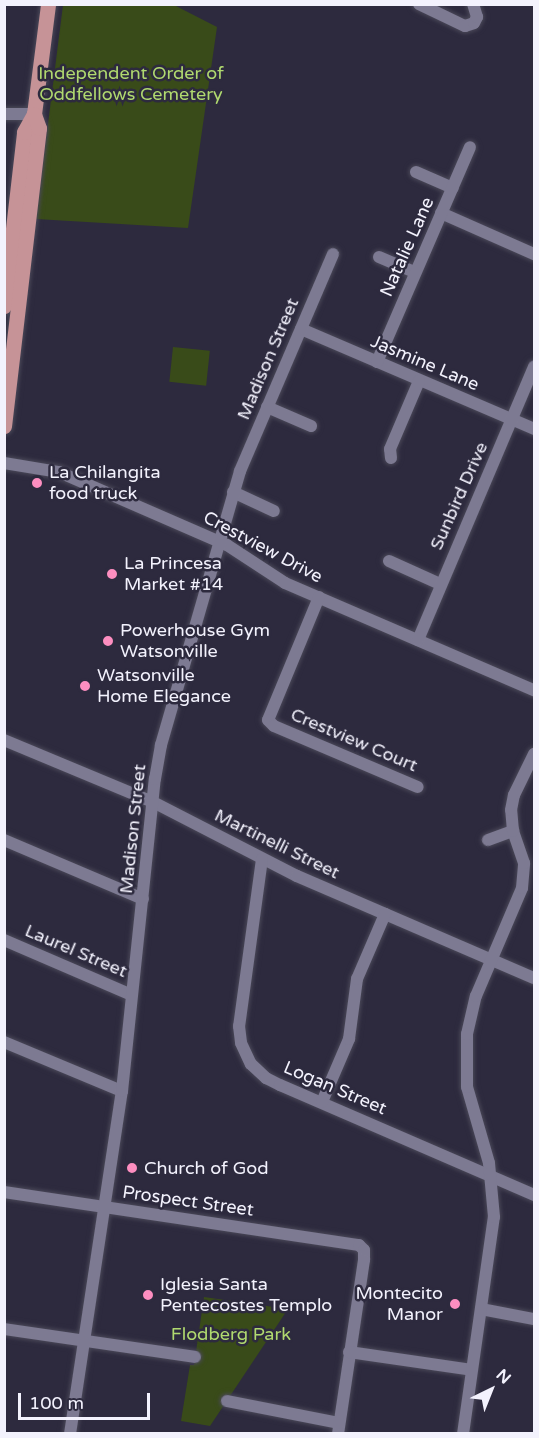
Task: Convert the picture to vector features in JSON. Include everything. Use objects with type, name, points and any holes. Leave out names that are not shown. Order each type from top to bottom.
[{"type":"main road","points":[[4,306],[24,132],[34,114],[48,4]]},
{"type":"main road","points":[[4,426],[39,128],[34,114]]},
{"type":"street","points":[[419,4],[465,26],[471,25],[477,17],[473,4]]},
{"type":"street","points":[[4,114],[34,114]]},
{"type":"street","name":"Natalie Lane","points":[[377,362],[470,147]]},
{"type":"street","points":[[416,172],[453,188]]},
{"type":"street","points":[[441,213],[534,254]]},
{"type":"street","name":"Madison Street","points":[[70,1434],[122,1091],[161,745],[233,492],[333,254]]},
{"type":"street","points":[[379,257],[415,272]]},
{"type":"street","name":"Jasmine Lane","points":[[301,329],[534,429]]},
{"type":"street","name":"Sunbird Drive","points":[[418,640],[534,367]]},
{"type":"street","points":[[391,458],[390,449],[420,381]]},
{"type":"street","points":[[267,407],[311,426]]},
{"type":"street","name":"Crestview Drive","points":[[4,463],[59,472],[218,542],[276,578],[534,690]]},
{"type":"street","points":[[233,492],[274,511]]},
{"type":"street","points":[[389,561],[440,584]]},
{"type":"street","name":"Crestview Court","points":[[319,597],[268,720],[274,726],[418,788]]},
{"type":"street","name":"Martinelli Street","points":[[4,740],[153,802],[262,859],[534,978]]},
{"type":"street","points":[[463,1434],[494,1217],[491,1176],[471,1107],[465,1062],[472,1009],[529,871],[513,831],[512,803],[534,756]]},
{"type":"street","points":[[488,840],[513,831]]},
{"type":"street","points":[[4,840],[143,899]]},
{"type":"street","name":"Logan Street","points":[[262,859],[239,1026],[241,1043],[247,1058],[266,1078],[534,1195]]},
{"type":"street","points":[[322,1102],[350,1039],[357,980],[386,914]]},
{"type":"street","name":"Laurel Street","points":[[4,940],[132,995]]},
{"type":"street","points":[[4,1042],[122,1091]]},
{"type":"street","name":"Prospect Street","points":[[4,1192],[359,1245],[364,1250],[349,1352]]},
{"type":"street","points":[[481,1309],[534,1319]]},
{"type":"street","points":[[4,1329],[195,1357]]},
{"type":"street","points":[[231,1401],[338,1428],[349,1352],[472,1370]]},
{"type":"green space","name":"Independent Order of Oddfellows Cemetery","points":[[63,5],[174,5],[217,27],[188,228],[36,219]]},
{"type":"green space","points":[[173,347],[210,351],[206,386],[169,382]]},
{"type":"green space","name":"Flodberg Park","points":[[204,1297],[288,1309],[210,1426],[181,1421],[190,1365],[194,1365]]},
{"type":"place","name":"La Chilangita food truck","points":[[37,483]]},
{"type":"place","name":"La Princesa Market #14","points":[[112,574]]},
{"type":"place","name":"Powerhouse Gym Watsonville","points":[[108,641]]},
{"type":"place","name":"Watsonville Home Elegance","points":[[85,686]]},
{"type":"place","name":"Church of God","points":[[132,1168]]},
{"type":"place","name":"Iglesia Santa Pentecostes Templo","points":[[148,1295]]},
{"type":"place","name":"Montecito Manor","points":[[455,1304]]}]
